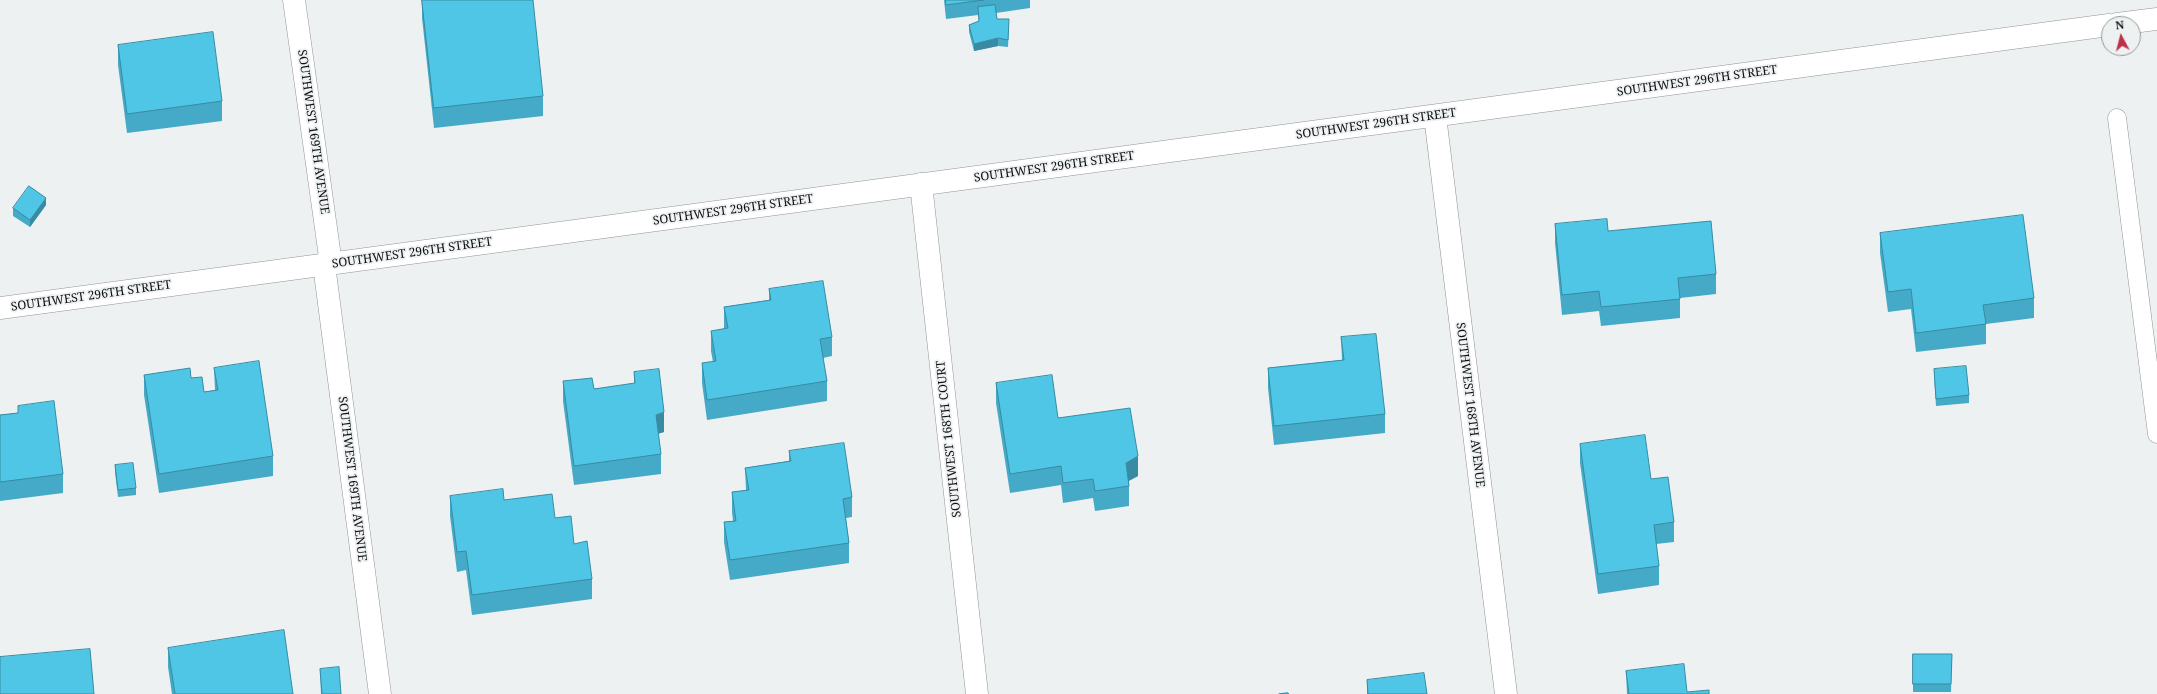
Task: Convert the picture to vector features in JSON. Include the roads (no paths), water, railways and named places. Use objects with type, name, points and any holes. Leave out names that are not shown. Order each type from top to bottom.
[{"type":"street","name":"SOUTHWEST 169TH AVENUE","points":[[294,0],[380,694]]},
{"type":"street","points":[[2141,21],[2157,19]]},
{"type":"street","name":"SOUTHWEST 296TH STREET","points":[[0,308],[2101,26]]},
{"type":"street","name":"SOUTHWEST 168TH AVENUE","points":[[1434,116],[1506,694]]},
{"type":"street","name":"SOUTHWEST 168TH COURT","points":[[921,184],[977,694]]},
{"type":"lane","points":[[2117,118],[2157,434]]}]
